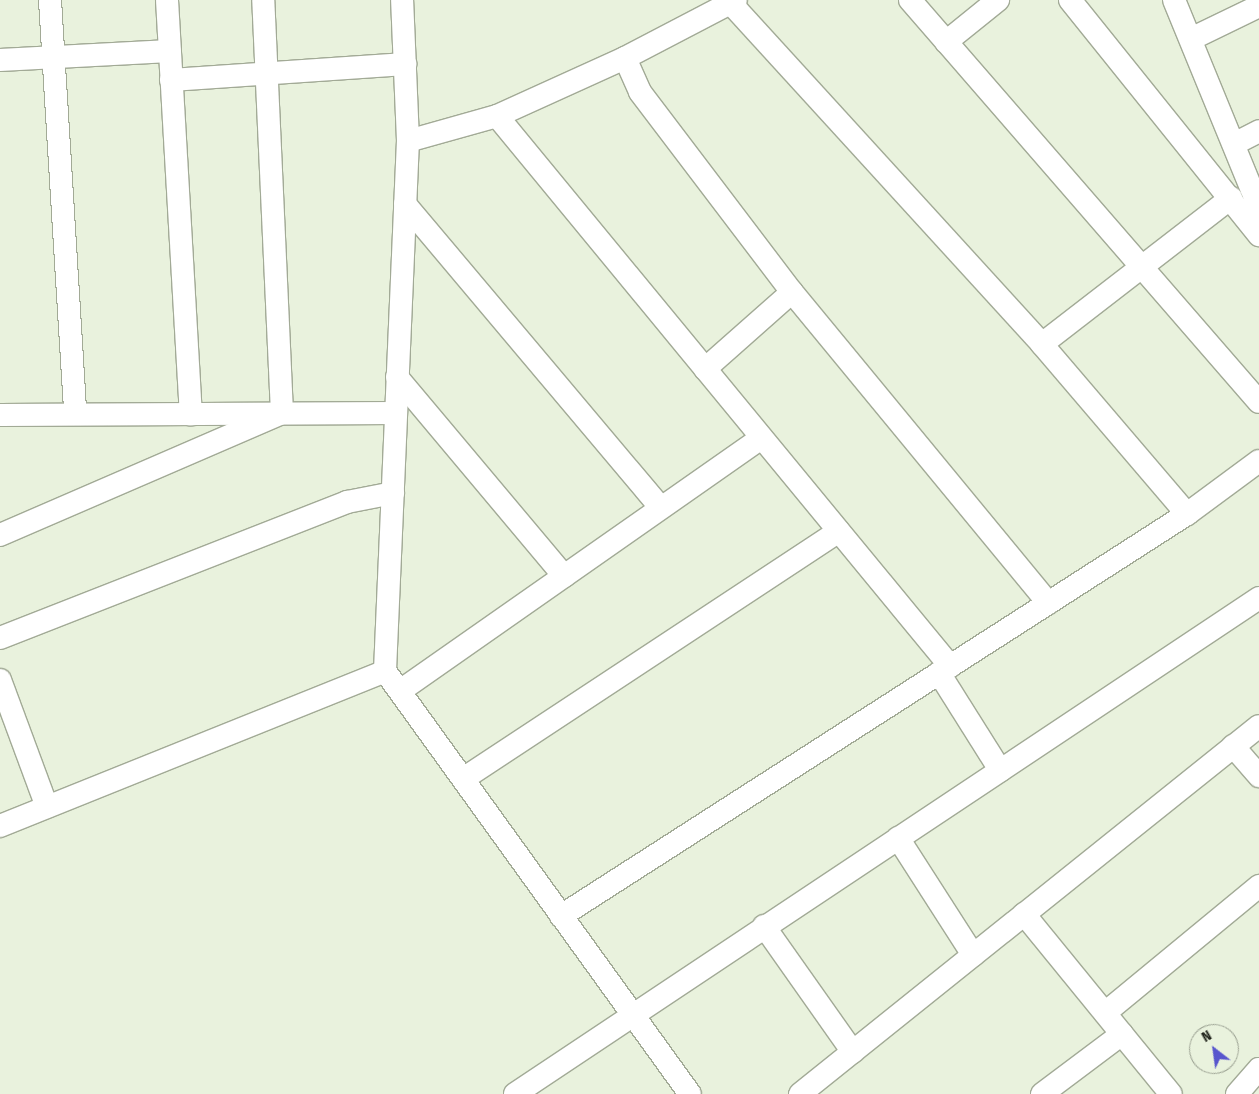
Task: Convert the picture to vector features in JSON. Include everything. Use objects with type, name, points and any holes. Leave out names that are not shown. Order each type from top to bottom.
[{"type":"street","points":[[50,0],[52,59],[75,414]]},
{"type":"street","points":[[167,0],[191,414]]},
{"type":"street","points":[[263,0],[268,72],[282,413]]},
{"type":"street","points":[[402,0],[408,141],[385,671],[690,1094]]},
{"type":"street","points":[[910,0],[1259,402]]},
{"type":"street","points":[[946,42],[998,0]]},
{"type":"street","points":[[1070,0],[1259,235]]},
{"type":"street","points":[[1174,0],[1259,207]]},
{"type":"street","points":[[408,141],[497,116],[625,58],[733,1],[1042,344],[1187,514]]},
{"type":"street","points":[[1191,39],[1259,6]]},
{"type":"street","points":[[0,60],[52,59],[170,51]]},
{"type":"street","points":[[625,58],[640,92],[792,292],[1048,603]]},
{"type":"street","points":[[171,80],[405,64]]},
{"type":"street","points":[[497,116],[839,531],[944,670],[1000,770]]},
{"type":"street","points":[[1234,144],[1259,132]]},
{"type":"street","points":[[1042,344],[1231,198]]},
{"type":"street","points":[[405,204],[661,508]]},
{"type":"street","points":[[705,369],[792,292]]},
{"type":"street","points":[[398,377],[564,576]]},
{"type":"street","points":[[0,536],[282,413]]},
{"type":"street","points":[[0,415],[396,413]]},
{"type":"street","points":[[400,691],[762,438]]},
{"type":"street","points":[[561,916],[1187,514],[1259,461]]},
{"type":"street","points":[[0,638],[347,502],[393,493]]},
{"type":"street","points":[[463,779],[839,531]]},
{"type":"street","points":[[515,1094],[764,926],[1259,598]]},
{"type":"street","points":[[0,826],[385,671]]},
{"type":"street","points":[[0,680],[47,807]]},
{"type":"street","points":[[800,1094],[1259,726]]},
{"type":"street","points":[[1233,746],[1259,776]]},
{"type":"street","points":[[898,838],[973,956]]},
{"type":"street","points":[[1105,1013],[1259,886]]},
{"type":"street","points":[[1024,914],[1172,1094]]},
{"type":"street","points":[[764,926],[853,1052]]},
{"type":"street","points":[[1042,1094],[1122,1034]]},
{"type":"street","points":[[1237,1094],[1259,1069]]}]
